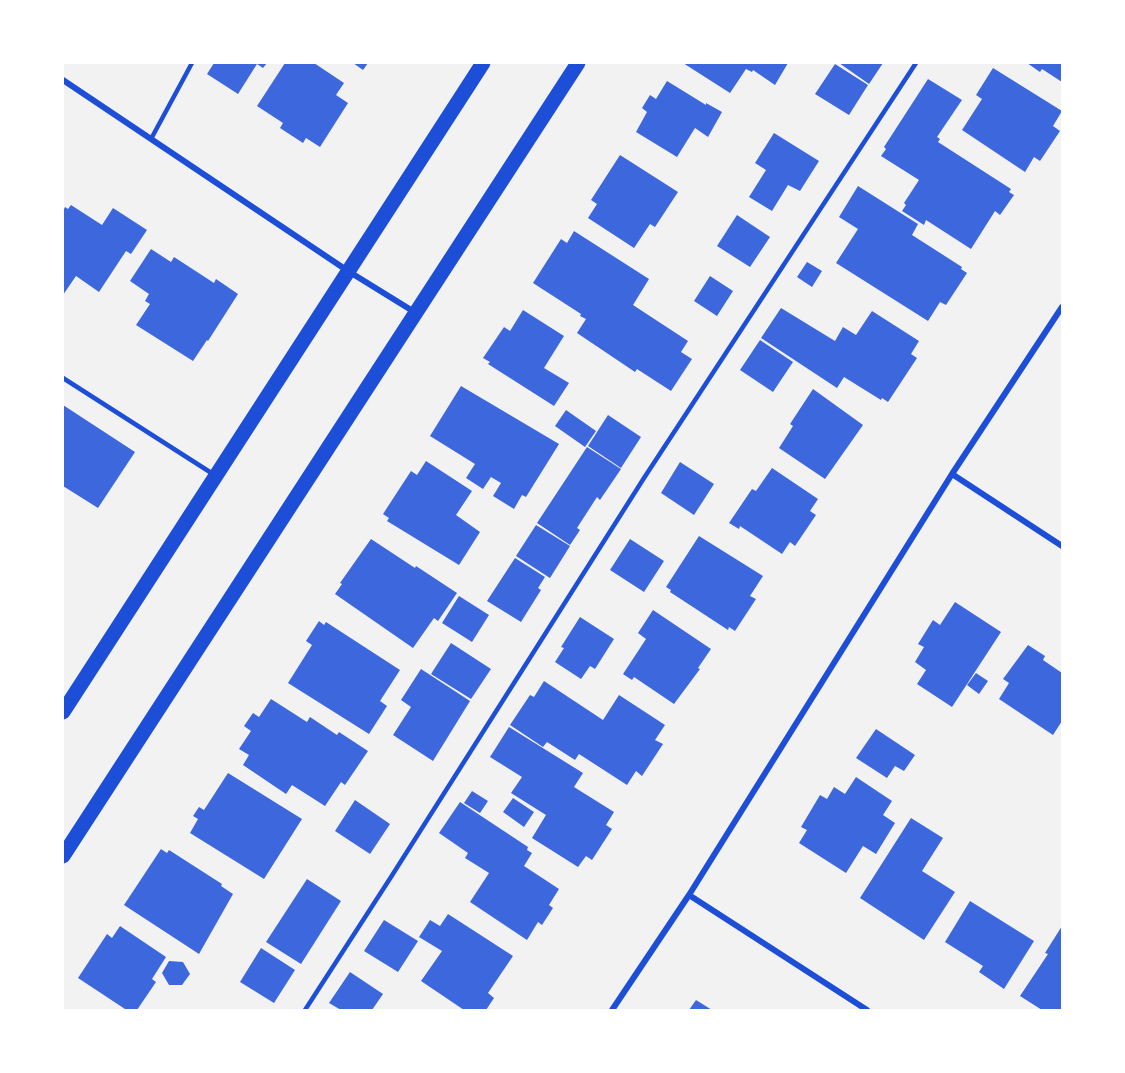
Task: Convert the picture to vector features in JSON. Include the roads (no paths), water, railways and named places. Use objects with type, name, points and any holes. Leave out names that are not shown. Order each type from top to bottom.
[{"type":"main road","points":[[63,712],[483,63]]},
{"type":"main road","points":[[63,856],[578,63]]},
{"type":"street","points":[[63,80],[348,271],[417,313]]},
{"type":"street","points":[[612,1010],[689,895],[952,474],[1062,307]]},
{"type":"street","points":[[952,474],[1062,546]]},
{"type":"street","points":[[689,895],[867,1010]]},
{"type":"lane","points":[[151,139],[192,63]]},
{"type":"lane","points":[[305,1010],[644,478],[916,63]]},
{"type":"lane","points":[[63,378],[216,476]]}]
